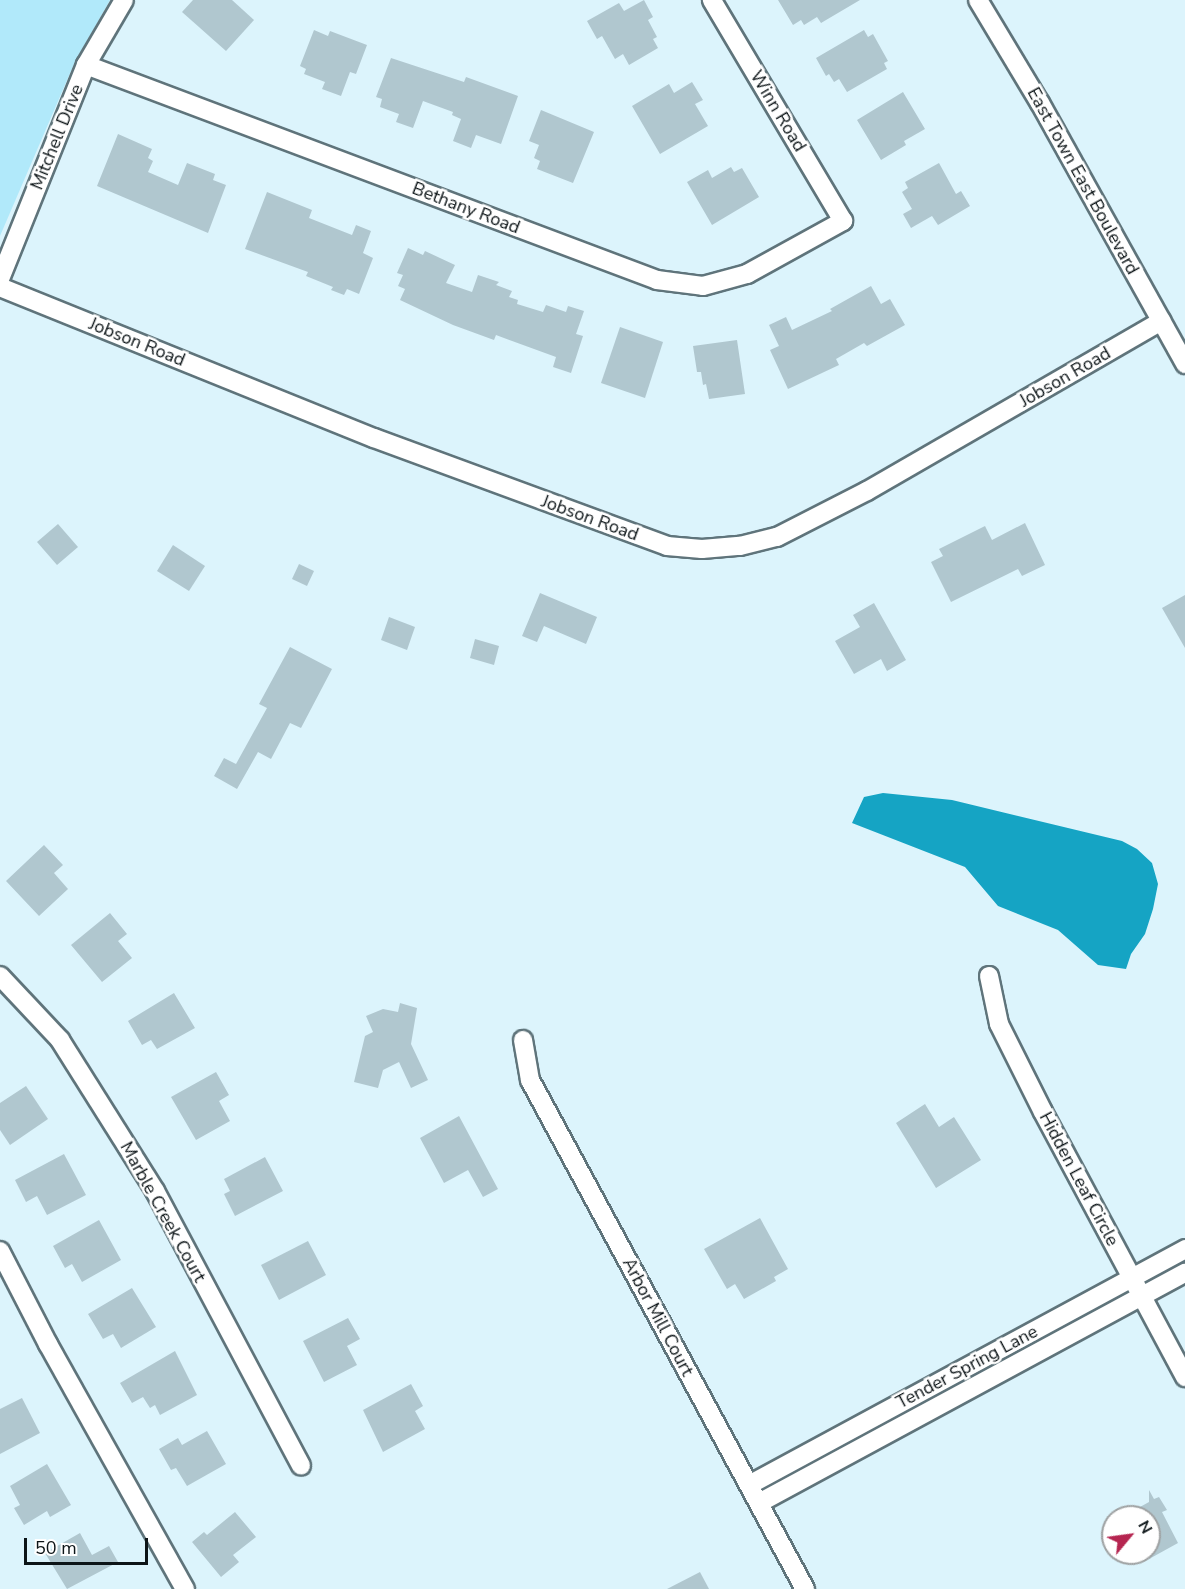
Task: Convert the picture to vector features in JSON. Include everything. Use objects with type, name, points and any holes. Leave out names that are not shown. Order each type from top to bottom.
[{"type":"street","name":"Mitchell Drive","points":[[0,279],[86,65],[124,0]]},
{"type":"street","name":"Winn Road","points":[[712,0],[843,221]]},
{"type":"street","name":"East Town East Boulevard","points":[[978,0],[1040,104],[1185,364]]},
{"type":"street","name":"Bethany Road","points":[[86,65],[657,280],[703,286],[747,274],[843,221]]},
{"type":"street","name":"Jobson Road","points":[[0,287],[407,450],[667,546],[702,549],[740,546],[777,537],[867,490],[1162,321]]},
{"type":"street","name":"Hidden Leaf Circle","points":[[989,975],[999,1024],[1185,1377]]},
{"type":"street","name":"Marble Creek Court","points":[[0,976],[60,1040],[154,1191],[301,1466]]},
{"type":"street","name":"Arbor Mill Court","points":[[523,1040],[530,1080],[806,1589]]},
{"type":"street","name":"Tender Spring Lane","points":[[749,1485],[1185,1250]]},
{"type":"street","points":[[0,1251],[48,1344],[185,1589]]},
{"type":"street","name":"Tender Spring Lane","points":[[759,1503],[1185,1273]]},
{"type":"shaded area","points":[[0,0],[110,0],[74,64],[0,236]]},
{"type":"water","points":[[883,793],[952,800],[1122,841],[1137,849],[1152,863],[1158,884],[1145,934],[1131,954],[1126,969],[1098,965],[1058,930],[998,906],[965,867],[852,823],[864,797]]},
{"type":"building","points":[[193,0],[232,0],[254,20],[226,51],[182,12]]},
{"type":"building","points":[[644,0],[653,17],[648,20],[657,37],[653,39],[658,48],[629,65],[623,54],[615,59],[602,36],[597,39],[587,21],[619,3],[624,11]]},
{"type":"building","points":[[778,0],[860,0],[821,23],[817,17],[804,25],[801,20],[793,25]]},
{"type":"building","points":[[314,30],[328,36],[330,31],[367,45],[356,74],[350,72],[341,96],[322,89],[325,82],[304,74],[306,69],[300,66]]},
{"type":"building","points":[[864,30],[868,37],[873,34],[888,61],[884,63],[887,69],[847,92],[839,79],[834,82],[829,74],[826,76],[816,58]]},
{"type":"building","points":[[391,58],[464,82],[466,77],[518,96],[501,144],[476,135],[471,148],[453,141],[461,119],[452,115],[453,112],[423,101],[413,128],[396,122],[399,114],[380,107],[382,99],[376,97]]},
{"type":"building","points":[[692,82],[703,100],[695,104],[708,126],[660,154],[632,106],[669,84],[674,93]]},
{"type":"building","points":[[903,92],[925,129],[904,141],[906,145],[881,160],[857,120]]},
{"type":"building","points":[[541,110],[594,132],[573,183],[537,169],[540,161],[534,158],[539,145],[529,141]]},
{"type":"building","points":[[118,134],[152,149],[148,158],[153,161],[148,172],[178,185],[187,163],[215,174],[213,180],[226,185],[208,233],[97,186]]},
{"type":"building","points":[[939,163],[956,194],[961,191],[970,206],[938,225],[932,216],[911,228],[903,214],[912,209],[902,192],[908,188],[905,182]]},
{"type":"building","points":[[731,167],[734,172],[742,168],[759,197],[712,225],[687,182],[708,170],[712,178]]},
{"type":"building","points":[[267,192],[312,210],[309,218],[352,235],[356,225],[371,231],[363,253],[373,258],[359,294],[347,289],[344,295],[331,290],[333,287],[306,276],[308,272],[245,249]]},
{"type":"building","points":[[408,248],[423,255],[425,251],[455,265],[446,283],[472,292],[478,275],[499,282],[496,285],[512,291],[509,297],[518,300],[517,304],[543,312],[546,305],[566,312],[568,306],[584,311],[576,334],[583,336],[571,373],[553,367],[556,357],[496,335],[494,340],[453,325],[400,300],[405,289],[398,286],[403,275],[397,273]]},
{"type":"building","points":[[871,286],[881,304],[890,299],[905,325],[867,346],[864,343],[836,359],[839,365],[788,389],[770,350],[779,346],[769,325],[786,317],[792,330],[832,311],[830,309]]},
{"type":"building","points":[[620,327],[663,342],[645,398],[601,383]]},
{"type":"building","points":[[737,340],[745,394],[709,399],[701,372],[697,372],[693,346]]},
{"type":"building","points":[[1025,523],[1045,565],[1022,576],[1018,569],[951,602],[931,562],[943,556],[939,549],[985,526],[992,540]]},
{"type":"building","points":[[58,524],[78,547],[57,565],[37,542]]},
{"type":"building","points":[[173,545],[205,566],[189,591],[157,571]]},
{"type":"building","points":[[299,564],[314,571],[307,586],[292,579]]},
{"type":"building","points":[[540,593],[597,617],[586,644],[544,626],[537,642],[522,636]]},
{"type":"building","points":[[1185,595],[1185,648],[1162,608]]},
{"type":"building","points":[[874,603],[906,660],[887,671],[881,659],[854,674],[835,641],[860,627],[853,615]]},
{"type":"building","points":[[389,617],[415,627],[407,650],[381,640]]},
{"type":"building","points":[[475,639],[499,646],[494,665],[470,658]]},
{"type":"building","points":[[290,647],[332,669],[301,728],[290,723],[271,759],[258,752],[237,789],[214,776],[224,758],[236,764],[267,708],[259,704]]},
{"type":"building","points":[[44,845],[63,865],[54,873],[68,889],[39,916],[6,881]]},
{"type":"building","points":[[110,913],[127,934],[118,941],[132,958],[102,982],[71,945]]},
{"type":"building","points":[[174,993],[195,1028],[157,1049],[151,1040],[142,1045],[128,1021]]},
{"type":"building","points":[[400,1003],[417,1008],[411,1044],[428,1080],[411,1088],[399,1062],[383,1070],[378,1088],[354,1082],[365,1036],[373,1032],[366,1016],[383,1009],[398,1012]]},
{"type":"building","points":[[216,1072],[229,1095],[219,1101],[230,1121],[196,1140],[171,1097]]},
{"type":"building","points":[[26,1086],[48,1119],[10,1145],[0,1130],[0,1103]]},
{"type":"building","points":[[925,1104],[939,1127],[954,1117],[981,1160],[936,1188],[896,1123]]},
{"type":"building","points":[[459,1116],[498,1189],[483,1197],[468,1170],[444,1183],[420,1138]]},
{"type":"building","points":[[64,1154],[86,1195],[47,1215],[37,1196],[26,1202],[15,1180]]},
{"type":"building","points":[[265,1157],[283,1191],[235,1216],[224,1194],[230,1191],[224,1179]]},
{"type":"building","points":[[760,1218],[788,1269],[774,1277],[776,1281],[744,1299],[735,1284],[727,1289],[704,1249]]},
{"type":"building","points":[[99,1220],[121,1260],[82,1282],[72,1264],[65,1268],[53,1246]]},
{"type":"building","points":[[308,1241],[326,1275],[279,1300],[261,1265]]},
{"type":"building","points":[[132,1288],[156,1327],[121,1348],[113,1334],[103,1339],[88,1314]]},
{"type":"building","points":[[348,1318],[360,1339],[347,1346],[357,1365],[324,1382],[303,1341]]},
{"type":"building","points":[[175,1351],[197,1395],[160,1415],[155,1405],[150,1408],[143,1397],[132,1403],[120,1383]]},
{"type":"building","points":[[411,1384],[423,1406],[415,1411],[425,1429],[383,1452],[363,1410]]},
{"type":"building","points":[[22,1398],[40,1433],[0,1454],[0,1409]]},
{"type":"building","points":[[207,1431],[226,1464],[187,1486],[176,1468],[171,1470],[159,1449],[178,1438],[182,1445]]},
{"type":"building","points":[[47,1464],[71,1505],[50,1517],[47,1511],[24,1525],[14,1508],[20,1505],[10,1486]]},
{"type":"building","points":[[1149,1490],[1154,1499],[1159,1497],[1167,1510],[1162,1512],[1178,1543],[1161,1552],[1161,1505],[1144,1505],[1149,1502]]},
{"type":"building","points":[[235,1512],[256,1537],[233,1555],[239,1562],[221,1577],[192,1542],[204,1532],[207,1535]]},
{"type":"building","points":[[80,1533],[92,1555],[109,1546],[118,1562],[67,1589],[45,1553]]},
{"type":"building","points":[[700,1572],[709,1589],[667,1589]]}]
